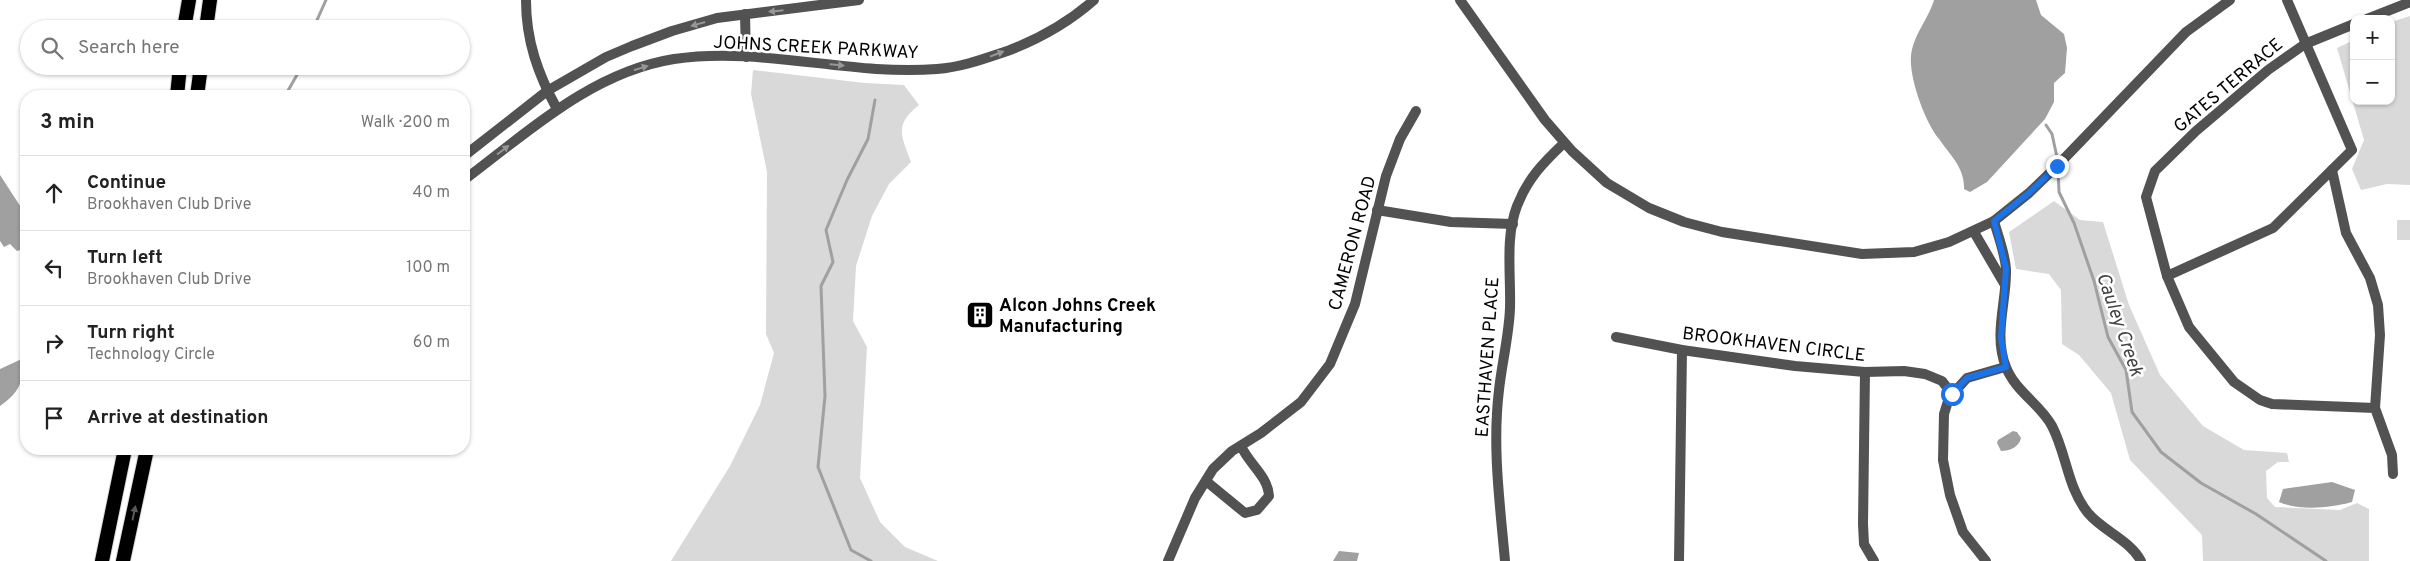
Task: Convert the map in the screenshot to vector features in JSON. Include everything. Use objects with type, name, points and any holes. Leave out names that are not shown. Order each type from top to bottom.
[{"type":"highway","points":[[186,20],[189,0]]},
{"type":"highway","points":[[207,20],[210,0]]},
{"type":"highway","points":[[178,90],[179,75]]},
{"type":"highway","points":[[198,90],[200,75]]},
{"type":"highway","points":[[102,561],[124,455]]},
{"type":"highway","points":[[123,561],[146,455]]},
{"type":"street","points":[[526,0],[526,20],[534,61],[547,91],[558,109]]},
{"type":"street","name":"JOHNS CREEK PARKWAY","points":[[470,151],[547,91],[606,56],[708,20],[859,0]]},
{"type":"street","name":"JOHNS CREEK PARKWAY","points":[[470,175],[558,109],[616,76],[642,67],[682,58],[746,56],[890,70],[938,69],[975,63],[1038,39],[1094,0]]},
{"type":"street","points":[[1460,0],[1545,120],[1564,143],[1607,183],[1649,208],[1684,222],[1722,232],[1862,254],[1914,252],[1949,242],[1974,232],[1994,221],[2029,193],[2057,166],[2186,32],[2230,0]]},
{"type":"street","points":[[2287,0],[2352,150],[2273,228],[2167,276],[2189,326],[2234,382],[2260,400],[2272,404],[2375,408]]},
{"type":"street","points":[[2377,15],[2410,2]]},
{"type":"street","points":[[745,14],[746,56]]},
{"type":"street","name":"GATES TERRACE","points":[[2167,276],[2146,196],[2155,171],[2196,131],[2268,70],[2305,44],[2350,26]]},
{"type":"street","name":"CAMERON ROAD","points":[[1168,561],[1196,498],[1213,469],[1301,402],[1330,364],[1355,304],[1377,210],[1400,139],[1416,111]]},
{"type":"street","name":"EASTHAVEN PLACE","points":[[1504,561],[1497,482],[1497,433],[1499,390],[1507,347],[1510,308],[1510,245],[1513,224],[1516,208],[1534,172],[1564,143]]},
{"type":"street","points":[[2332,170],[2346,233],[2370,278],[2378,304],[2380,335],[2375,408],[2392,455],[2393,474]]},
{"type":"street","points":[[1377,210],[1452,222],[1513,224]]},
{"type":"street","points":[[1994,221],[2006,268],[2001,338],[2006,367],[2013,381],[2052,426],[2061,448],[2074,493],[2088,514],[2126,544],[2141,561]]},
{"type":"street","points":[[1974,232],[2004,284]]},
{"type":"street","points":[[1992,262],[2003,257]]},
{"type":"street","name":"BROOKHAVEN CIRCLE","points":[[1616,336],[1682,350],[1795,366],[1865,372],[1904,371],[1925,374],[1942,381],[1952,394]]},
{"type":"street","points":[[1679,561],[1682,350]]},
{"type":"street","points":[[1986,561],[1963,532],[1950,495],[1942,460],[1944,414],[1949,398],[1967,378],[2006,367]]},
{"type":"street","points":[[1865,372],[1863,524],[1864,544],[1874,561]]},
{"type":"street","points":[[1206,481],[1245,513],[1257,510],[1269,496],[1268,485],[1241,446]]},
{"type":"shaded area","points":[[1934,0],[2036,0],[2041,15],[2064,34],[2067,48],[2065,73],[2054,83],[2054,102],[2045,119],[1987,182],[1970,192],[1964,189],[1964,181],[1959,168],[1928,122],[1915,87],[1911,65],[1912,48]]},
{"type":"shaded area","points":[[2410,16],[2410,185],[2387,184],[2361,190],[2352,169],[2364,140],[2354,105],[2395,105],[2395,21]]},
{"type":"shaded area","points":[[2350,42],[2350,92],[2337,48]]},
{"type":"shaded area","points":[[753,70],[865,83],[904,85],[919,105],[906,119],[902,131],[911,162],[889,184],[872,216],[856,266],[853,321],[867,347],[860,478],[880,522],[905,547],[938,561],[671,561],[730,466],[760,405],[774,353],[766,334],[767,172],[751,94]]},
{"type":"shaded area","points":[[0,175],[20,206],[20,250],[17,251],[10,244],[4,247],[0,241]]},
{"type":"shaded area","points":[[2054,201],[2080,220],[2103,222],[2129,305],[2160,375],[2203,426],[2244,450],[2287,453],[2289,462],[2278,462],[2266,471],[2267,498],[2275,507],[2340,510],[2357,503],[2369,509],[2369,561],[2203,561],[2202,535],[2130,460],[2111,393],[2079,355],[2062,344],[2061,290],[2049,274],[2016,269],[2009,232]]},
{"type":"shaded area","points":[[2397,220],[2410,220],[2410,240],[2397,240]]},
{"type":"shaded area","points":[[20,360],[19,387],[0,406],[0,369]]},
{"type":"shaded area","points":[[2013,431],[2017,432],[2021,438],[2020,441],[2014,448],[2001,451],[1997,443],[1998,440]]},
{"type":"shaded area","points":[[2332,482],[2355,490],[2352,502],[2334,506],[2306,508],[2279,502],[2283,489]]},
{"type":"shaded area","points":[[1339,551],[1359,553],[1357,561],[1333,561]]},
{"type":"waterway","points":[[317,20],[326,0]]},
{"type":"waterway","points":[[288,90],[297,75]]},
{"type":"waterway","points":[[871,561],[851,550],[818,467],[825,396],[821,286],[833,262],[826,230],[847,180],[868,139],[875,100]]},
{"type":"waterway","name":"Cauley Creek","points":[[2046,125],[2052,134],[2058,162]]},
{"type":"waterway","name":"Cauley Creek","points":[[2058,168],[2059,192],[2074,223],[2094,281],[2108,337],[2126,370],[2132,412],[2161,452],[2201,483],[2256,514],[2326,561]]},
{"type":"place","name":"Alcon Johns Creek Manufacturing","points":[[980,315]]},
{"type":"route","points":[[1952,394],[1967,378],[2006,367],[2001,338],[2006,268],[1994,221],[2029,193],[2057,166]]}]
